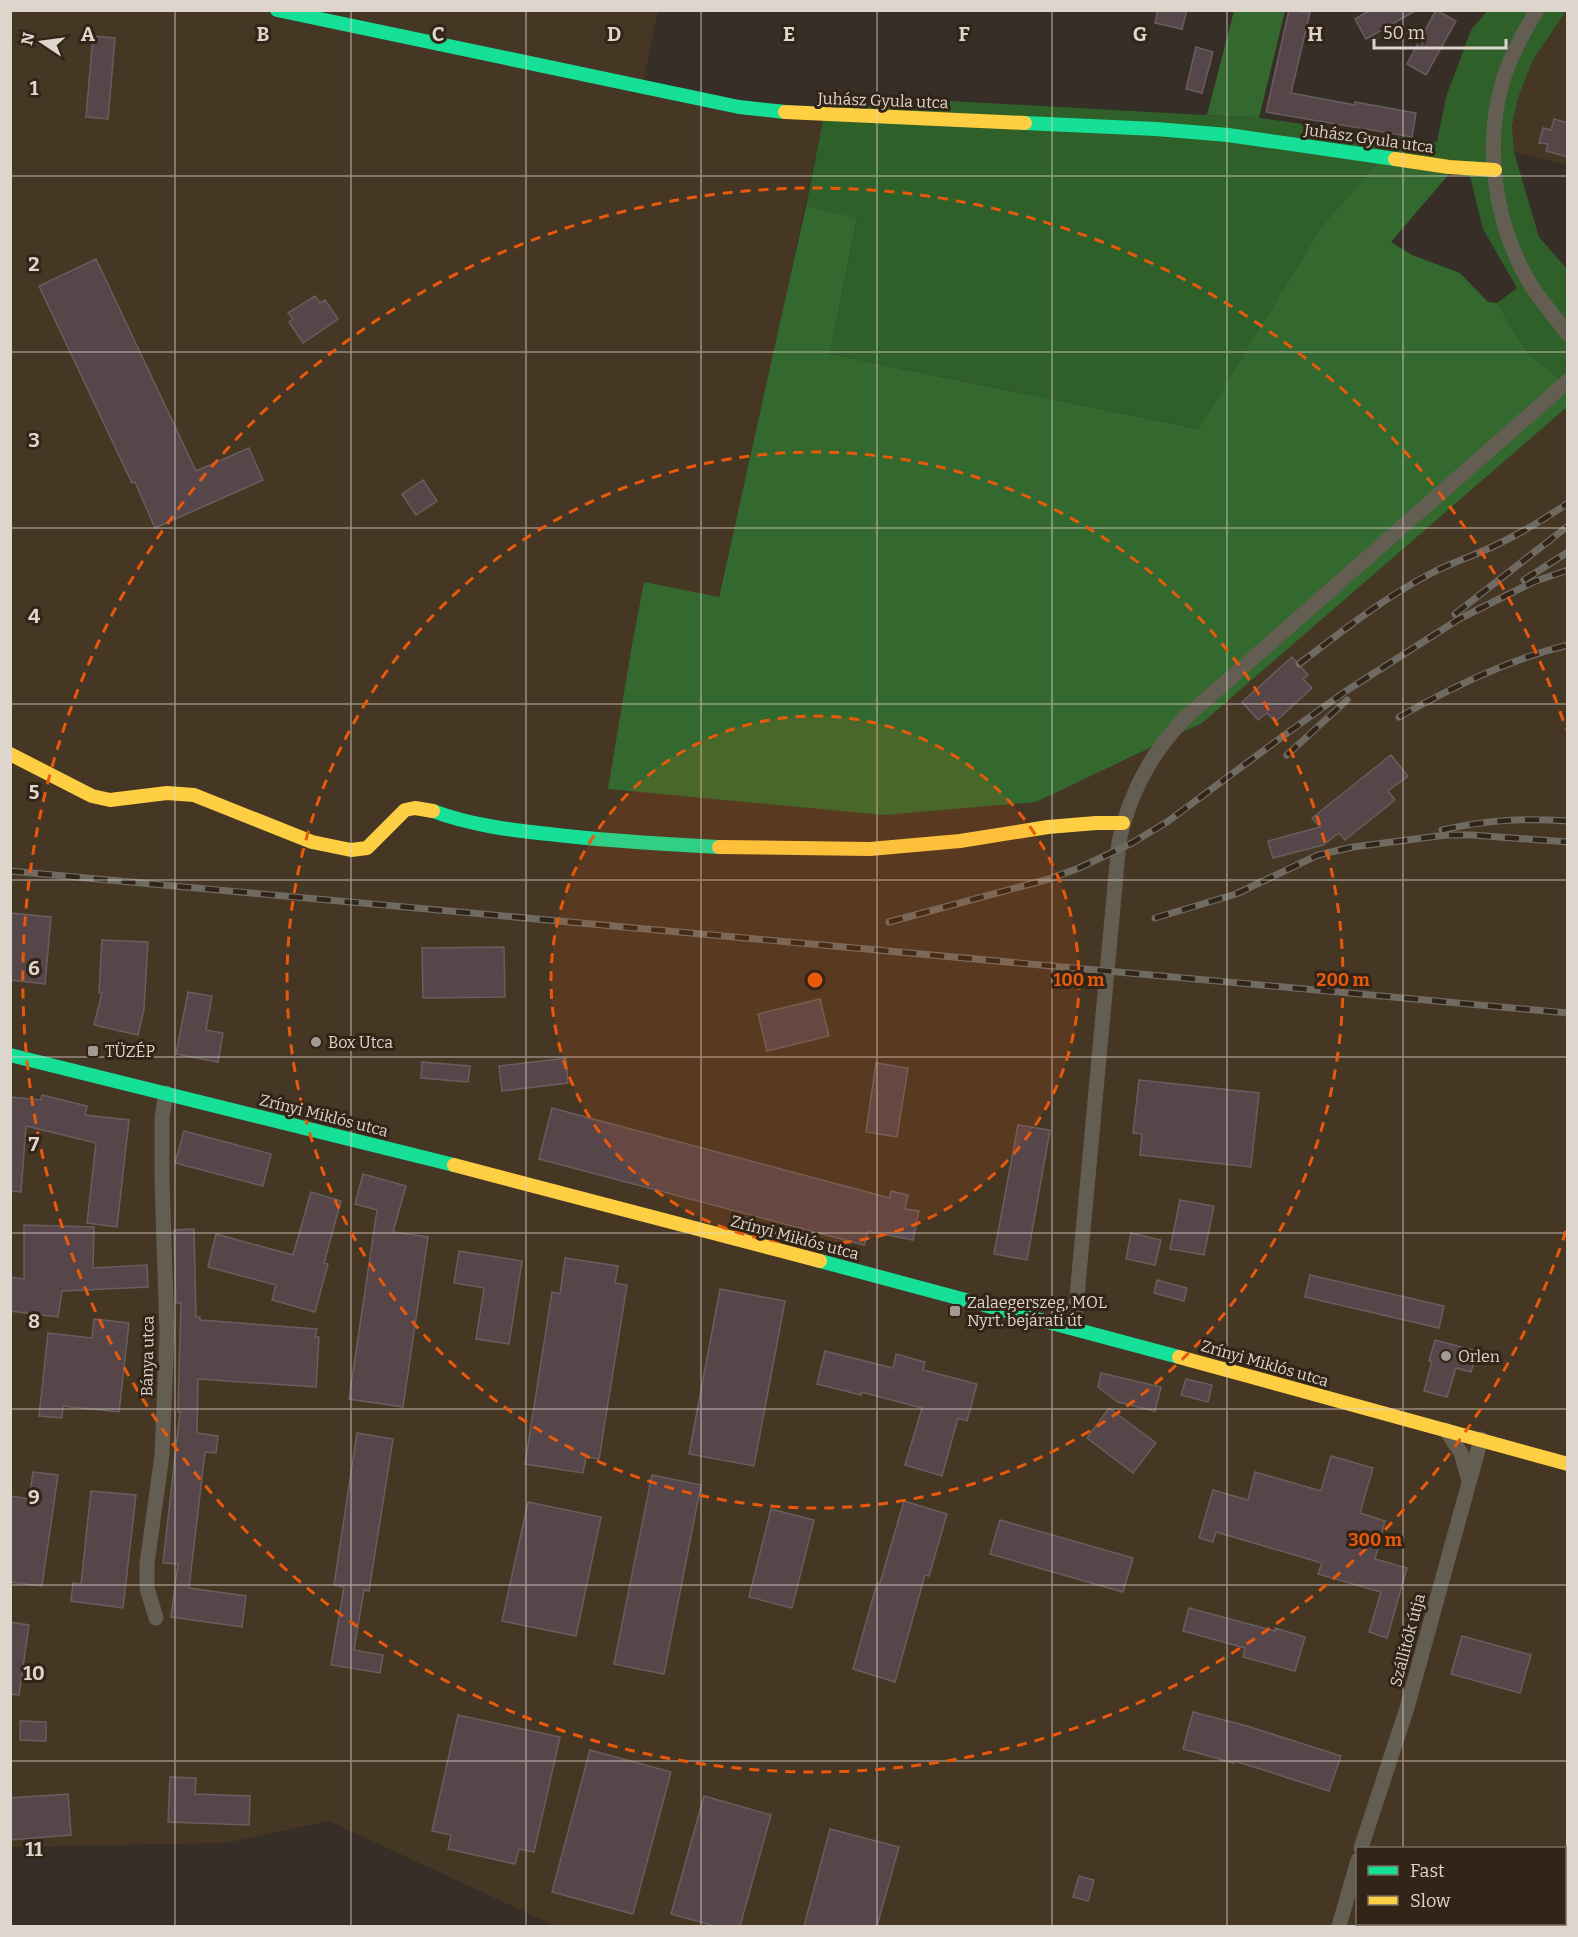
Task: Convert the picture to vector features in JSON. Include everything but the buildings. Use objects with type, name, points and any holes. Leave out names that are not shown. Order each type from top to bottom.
[{"type":"street","name":"Juhász Gyula utca","points":[[277,10],[739,107],[804,114],[1156,129],[1228,135],[1449,167],[1495,170]]},
{"type":"street","points":[[1537,10],[1515,50],[1497,106],[1494,134],[1495,170],[1501,213],[1513,251],[1530,283],[1568,334]]},
{"type":"street","points":[[1074,1328],[1116,872],[1123,823],[1143,774],[1156,752],[1185,718],[1568,381]]},
{"type":"street","points":[[10,754],[101,799],[121,800],[167,793],[194,795],[312,842],[351,850],[367,848],[405,810],[415,808],[426,809],[456,820],[521,831],[618,842],[724,847],[870,849],[960,841],[1048,827],[1123,823]]},
{"type":"street","name":"Zrínyi Miklós utca","points":[[10,1054],[407,1152],[1074,1328],[1568,1464]]},
{"type":"street","name":"Bánya utca","points":[[156,1618],[147,1588],[147,1563],[162,1455],[167,1334],[162,1169],[162,1117],[166,1094]]},
{"type":"street","points":[[1445,1430],[1461,1453],[1469,1481]]},
{"type":"street","name":"Szállítók útja","points":[[1361,1847],[1407,1708],[1481,1439]]},
{"type":"street","points":[[1339,1926],[1356,1867]]},
{"type":"shaded area","points":[[10,11],[658,11],[642,87],[823,120],[764,400],[718,598],[645,582],[1202,723],[1567,407],[1567,1926],[555,1926],[329,1821],[226,1843],[11,1847]]},
{"type":"shaded area","points":[[1566,11],[1567,165],[1514,152],[1512,126],[1518,98],[1533,60]]},
{"type":"green space","points":[[1234,11],[1285,11],[1259,118],[1207,115]]},
{"type":"green space","points":[[1487,11],[1566,11],[1533,60],[1518,98],[1512,126],[1514,152],[1539,237],[1567,269],[1567,386],[1527,352],[1497,303],[1517,288],[1483,229],[1470,176],[1449,174],[1320,229],[1200,429],[830,354],[857,219],[806,206],[826,94],[1259,118],[1437,142],[1446,97],[1471,30]]},
{"type":"green space","points":[[1380,161],[1449,174],[1391,242],[1412,255],[1460,273],[1488,302],[1497,303],[1527,352],[1567,386],[1567,407],[1202,723],[1036,802],[884,815],[608,789],[644,582],[719,597],[806,206],[857,218],[830,354],[1199,429],[1320,229]]},
{"type":"railway","points":[[1299,664],[1411,584],[1515,536],[1568,503]]},
{"type":"railway","points":[[1455,614],[1568,526]]},
{"type":"railway","points":[[1524,580],[1568,552]]},
{"type":"railway","points":[[889,922],[1049,879],[1079,868],[1132,843],[1167,822],[1346,691],[1459,619],[1533,582],[1568,570]]},
{"type":"railway","points":[[1399,717],[1502,666],[1568,645]]},
{"type":"railway","points":[[1287,755],[1347,700]]},
{"type":"railway","points":[[1442,830],[1504,821],[1568,821]]},
{"type":"railway","points":[[1155,918],[1236,894],[1318,855],[1353,847],[1446,835],[1568,842]]},
{"type":"railway","points":[[10,871],[1568,1013]]},
{"type":"traffic: fast","points":[[277,10],[739,107],[785,112]]},
{"type":"traffic: fast","points":[[1025,123],[1228,135],[1395,159]]},
{"type":"traffic: fast","points":[[433,811],[476,823],[520,831],[719,847]]},
{"type":"traffic: fast","points":[[10,1055],[454,1165]]},
{"type":"traffic: fast","points":[[820,1261],[1179,1357]]},
{"type":"traffic: slow","points":[[785,112],[1025,123]]},
{"type":"traffic: slow","points":[[1395,159],[1449,167],[1495,170]]},
{"type":"traffic: slow","points":[[10,754],[92,796],[110,800],[167,793],[194,795],[312,842],[351,850],[367,848],[405,810],[415,808],[433,811]]},
{"type":"traffic: slow","points":[[719,847],[870,849],[960,841],[1048,827],[1123,823]]},
{"type":"traffic: slow","points":[[454,1165],[820,1261]]},
{"type":"traffic: slow","points":[[1179,1357],[1568,1464]]},
{"type":"place","name":"Box Utca","points":[[316,1042]]},
{"type":"place","name":"TÜZÉP","points":[[93,1051]]},
{"type":"place","name":"Zalaegerszeg, MOL Nyrt. bejárati út","points":[[955,1311]]},
{"type":"place","name":"Orlen","points":[[1446,1356]]}]
